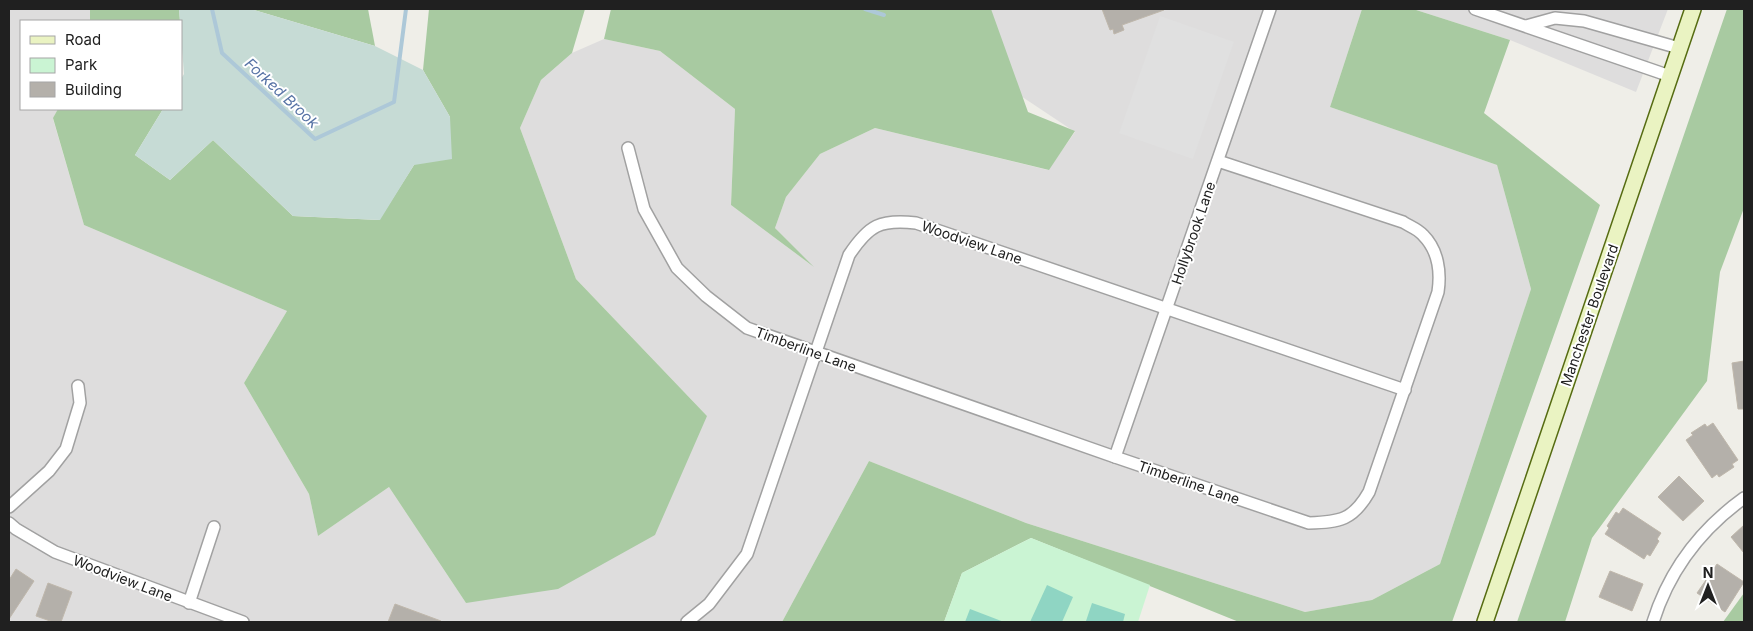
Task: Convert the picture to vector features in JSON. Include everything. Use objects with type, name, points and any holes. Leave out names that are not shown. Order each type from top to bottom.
[{"type":"street","name":"Hollybrook Lane","points":[[1114,458],[1270,9]]},
{"type":"street","points":[[1475,9],[1670,76]]},
{"type":"street","name":"Manchester Boulevard","points":[[1485,622],[1693,9]]},
{"type":"street","points":[[1526,26],[1555,18],[1584,21],[1679,48]]},
{"type":"street","name":"Timberline Lane","points":[[628,148],[644,209],[677,268],[706,296],[747,328],[1114,458],[1310,523],[1334,522],[1349,516],[1361,506],[1369,492],[1438,292],[1441,277],[1438,262],[1423,234],[1403,222],[1218,161]]},
{"type":"street","name":"Woodview Lane","points":[[687,622],[709,604],[747,554],[849,255],[859,239],[873,227],[889,222],[916,222],[1404,390]]},
{"type":"street","points":[[9,507],[49,471],[66,449],[80,403],[78,386]]},
{"type":"street","points":[[1653,622],[1674,573],[1691,548],[1723,513],[1744,498]]},
{"type":"street","name":"Woodview Lane","points":[[9,523],[16,530],[55,552],[243,622]]},
{"type":"street","points":[[189,603],[214,527]]},
{"type":"shaded area","points":[[9,9],[90,9],[90,20],[20,20],[20,110],[58,110],[53,119],[84,225],[287,311],[244,383],[309,494],[318,536],[389,487],[466,603],[707,416],[576,279],[520,128],[541,80],[572,53],[604,39],[660,51],[735,109],[731,205],[810,264],[775,228],[786,197],[820,154],[875,128],[1048,170],[1075,132],[890,9],[1362,9],[1330,107],[1497,165],[1531,289],[1440,564],[1372,600],[1305,612],[1026,523],[869,461],[782,622],[9,622]]},
{"type":"shaded area","points":[[179,9],[251,9],[375,46],[423,70],[450,117],[452,159],[414,165],[380,220],[293,216],[213,140],[170,180],[135,155],[162,110],[182,110],[182,77],[184,74],[182,20],[180,20]]},
{"type":"shaded area","points":[[1413,9],[1668,9],[1636,92],[1510,40]]},
{"type":"shaded area","points":[[1160,16],[1234,42],[1193,159],[1119,133]]},
{"type":"green space","points":[[90,9],[179,9],[180,20],[90,20]]},
{"type":"green space","points":[[251,9],[368,9],[375,46]]},
{"type":"green space","points":[[429,9],[585,9],[572,53],[541,80],[520,128],[576,279],[707,416],[655,535],[558,589],[466,603],[389,487],[318,536],[309,494],[244,383],[287,311],[84,225],[53,118],[57,110],[162,110],[135,155],[170,180],[213,140],[293,216],[379,220],[414,165],[450,117],[423,70]]},
{"type":"green space","points":[[611,9],[991,9],[1028,112],[1075,131],[1049,170],[875,128],[820,154],[786,197],[775,228],[814,267],[731,205],[735,109],[660,51],[604,39]]},
{"type":"green space","points":[[1362,9],[1413,9],[1510,40],[1484,113],[1600,205],[1452,622],[1239,622],[1031,538],[962,573],[944,622],[782,622],[869,461],[1026,523],[1305,612],[1372,600],[1440,564],[1531,289],[1497,165],[1330,107]]},
{"type":"green space","points":[[1727,9],[1744,9],[1744,208],[1720,272],[1707,381],[1592,538],[1565,622],[1517,622]]},
{"type":"green space","points":[[1031,538],[1150,585],[1138,622],[944,622],[962,573]]},
{"type":"green space","points":[[1047,585],[1073,597],[1062,622],[1030,622]]},
{"type":"green space","points":[[1744,593],[1744,622],[1723,622]]},
{"type":"green space","points":[[1092,603],[1125,614],[1123,622],[1086,621]]},
{"type":"green space","points":[[970,609],[1004,622],[965,622]]},
{"type":"building","points":[[1102,9],[1164,10],[1122,25],[1124,30],[1114,34],[1113,29],[1110,30]]},
{"type":"building","points":[[1744,361],[1744,409],[1738,409],[1732,363]]},
{"type":"building","points":[[1713,423],[1738,460],[1732,464],[1734,467],[1719,477],[1717,474],[1712,478],[1686,440],[1693,435],[1691,433],[1705,424],[1707,427]]},
{"type":"building","points":[[1679,476],[1704,501],[1683,521],[1658,497]]},
{"type":"building","points":[[1623,508],[1661,533],[1657,539],[1659,541],[1650,556],[1647,554],[1644,559],[1605,534],[1609,528],[1607,526],[1616,512],[1619,514]]},
{"type":"building","points":[[1744,525],[1744,553],[1731,537]]},
{"type":"building","points":[[1717,564],[1744,582],[1725,612],[1697,593]]},
{"type":"building","points":[[16,569],[34,581],[9,619],[9,580]]},
{"type":"building","points":[[1610,571],[1643,584],[1632,611],[1599,597]]},
{"type":"building","points":[[48,583],[72,592],[61,622],[53,622],[36,616]]},
{"type":"building","points":[[395,604],[441,621],[441,622],[388,622]]},
{"type":"waterway","name":"Forked Brook","points":[[212,9],[222,53],[315,139],[394,102],[406,9]]},
{"type":"waterway","name":"Forked Brook","points":[[865,9],[884,15]]}]
